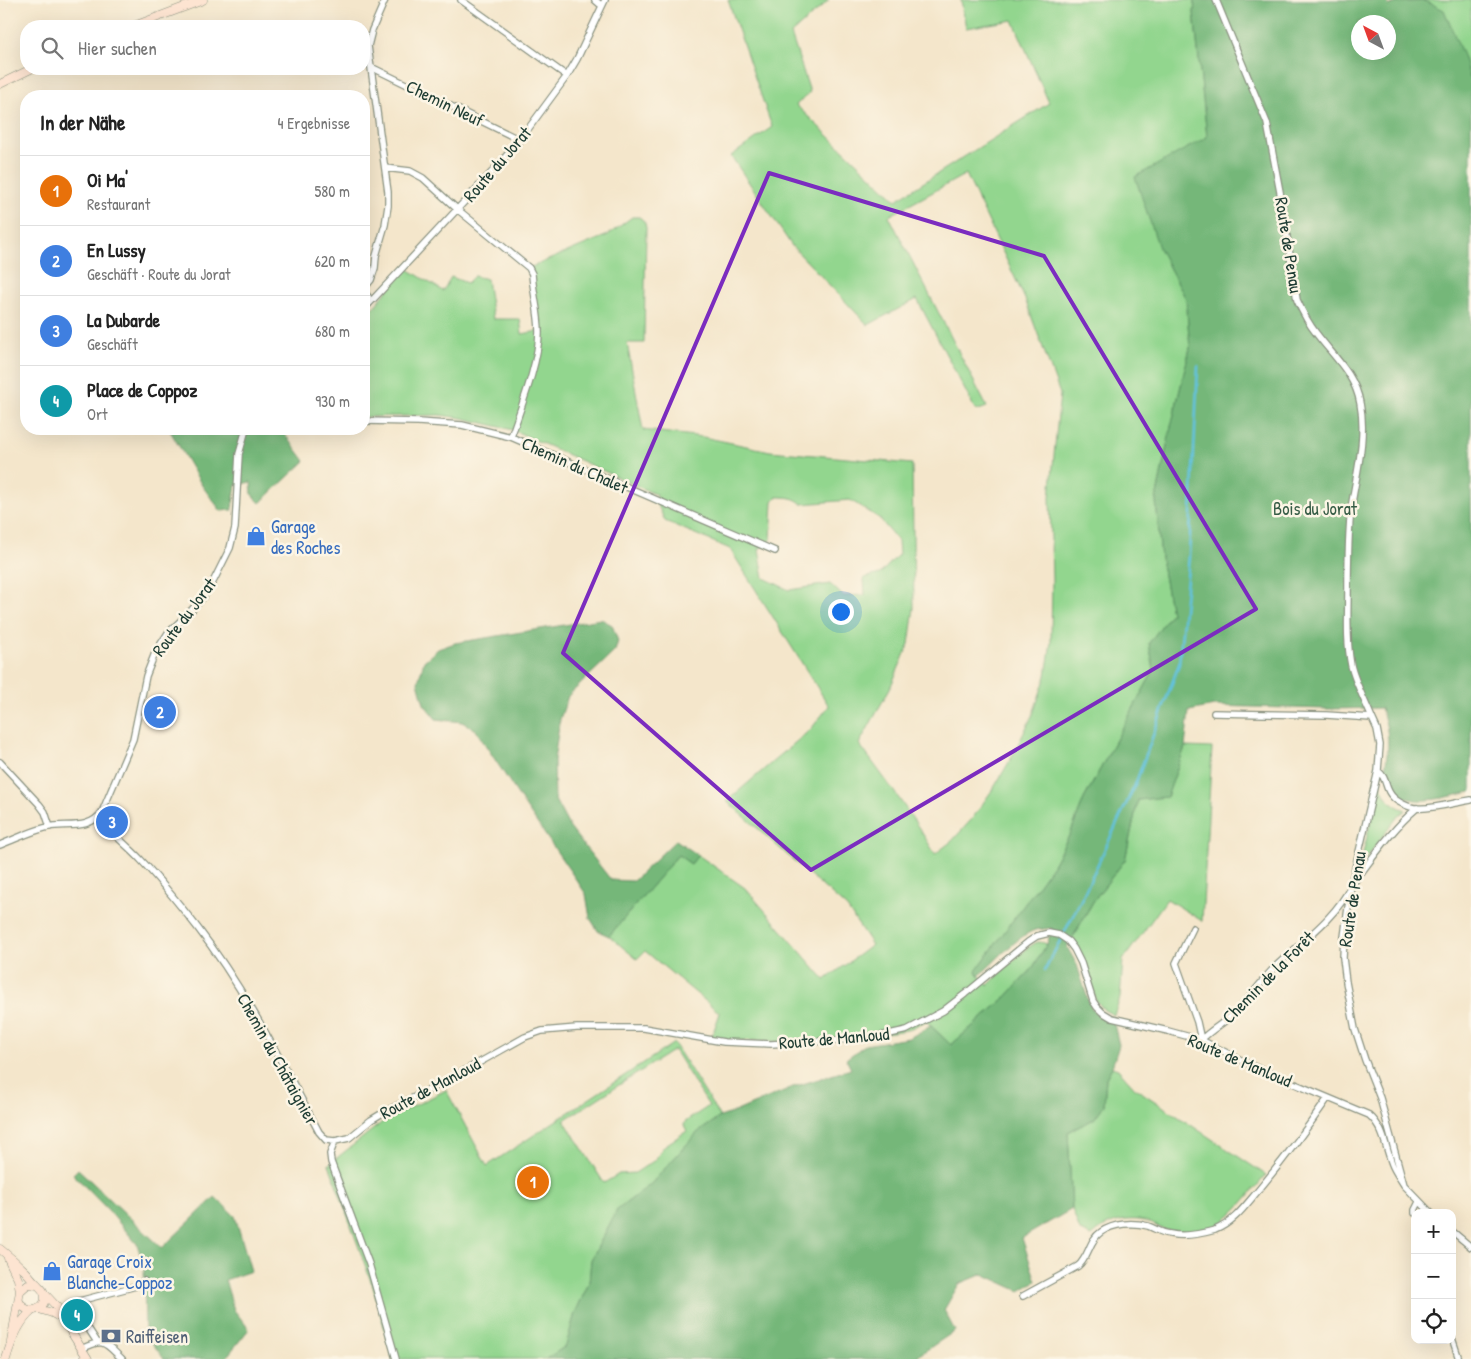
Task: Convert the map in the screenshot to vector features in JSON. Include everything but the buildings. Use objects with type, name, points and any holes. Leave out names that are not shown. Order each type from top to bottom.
[{"type":"main road","points":[[150,20],[203,0]]},
{"type":"main road","points":[[0,84],[20,74]]},
{"type":"main road","points":[[3,1251],[40,1287],[57,1307],[88,1359]]},
{"type":"main road","points":[[3,1251],[17,1276],[20,1291],[6,1359]]},
{"type":"main road","points":[[20,1291],[28,1284],[37,1285]]},
{"type":"main road","points":[[11,1342],[23,1320],[44,1302],[44,1294]]},
{"type":"main road","points":[[18,1301],[22,1307],[52,1312],[63,1319]]},
{"type":"street","points":[[370,38],[385,0]]},
{"type":"street","points":[[461,0],[567,76]]},
{"type":"street","points":[[595,0],[604,3]]},
{"type":"street","name":"Route de Penau","points":[[1216,0],[1267,123],[1298,300],[1314,332],[1348,373],[1355,385],[1360,401],[1362,424],[1349,538],[1348,641],[1351,667],[1377,729],[1380,745],[1378,771],[1351,886],[1343,958],[1355,1029],[1380,1098],[1404,1185],[1427,1209]]},
{"type":"street","name":"Route du Jorat","points":[[371,301],[520,140],[567,76],[604,3]]},
{"type":"street","points":[[370,60],[388,192],[387,218],[370,282]]},
{"type":"street","name":"Chemin Neuf","points":[[371,67],[520,140]]},
{"type":"street","points":[[385,168],[401,169],[415,173],[423,178],[457,209],[524,263],[532,274],[539,331],[538,349],[511,437]]},
{"type":"street","name":"Chemin du Chalet","points":[[370,421],[462,425],[511,437],[775,551]]},
{"type":"street","name":"Route du Jorat","points":[[98,817],[104,808],[133,739],[146,676],[155,652],[168,633],[204,596],[230,548],[234,528],[239,454],[244,435]]},
{"type":"street","points":[[1214,712],[1372,718]]},
{"type":"street","points":[[0,762],[39,804],[45,812],[50,826]]},
{"type":"street","points":[[1378,771],[1383,775],[1388,792],[1393,797],[1417,808],[1471,800]]},
{"type":"street","name":"Chemin de la Forêt","points":[[1201,1040],[1238,1011],[1273,969],[1327,918],[1347,895],[1351,886],[1404,819],[1417,808]]},
{"type":"street","points":[[0,845],[50,826],[80,825],[98,817]]},
{"type":"street","name":"Chemin du Châtaignier","points":[[98,817],[141,860],[198,928],[224,965],[271,1042],[319,1132],[326,1140],[335,1141],[330,1154],[331,1162],[369,1264],[396,1359]]},
{"type":"street","name":"Chemin de la Forêt","points":[[1193,928],[1176,963],[1197,1022],[1201,1040]]},
{"type":"street","name":"Route de Manloud","points":[[335,1141],[349,1138],[386,1111],[439,1085],[525,1037],[542,1031],[596,1027],[644,1028],[724,1042],[771,1044],[876,1037],[907,1030],[943,1011],[1028,942],[1037,936],[1049,933],[1059,935],[1068,941],[1074,949],[1081,963],[1093,1001],[1102,1012],[1112,1018],[1201,1040],[1257,1068],[1364,1112],[1377,1123],[1381,1130],[1393,1166],[1404,1185]]},
{"type":"street","points":[[1023,1296],[1078,1266],[1083,1262],[1096,1236],[1111,1226],[1124,1224],[1147,1226],[1168,1234],[1180,1235],[1213,1230],[1228,1223],[1268,1178],[1306,1130],[1328,1098]]},
{"type":"street","points":[[1416,1209],[1419,1202]]},
{"type":"street","points":[[1456,1234],[1471,1247]]},
{"type":"street","points":[[122,1359],[106,1345],[97,1342],[75,1308],[79,1301],[136,1286],[144,1281]]},
{"type":"street","points":[[82,1348],[97,1342]]},
{"type":"street","points":[[1454,1344],[1459,1359]]},
{"type":"highlighted area","points":[[769,173],[1044,256],[1256,609],[811,870],[563,653]]},
{"type":"green space","points":[[728,0],[829,0],[791,34],[810,92],[796,105],[896,200],[1049,103],[1013,20],[966,28],[961,0],[1195,0],[1194,13],[1207,137],[1159,248],[1186,299],[1190,348],[1156,500],[1161,559],[1171,613],[1149,643],[1154,670],[1084,799],[1071,832],[1053,865],[976,972],[988,985],[1033,944],[1038,942],[1047,944],[1032,969],[1004,999],[951,1045],[926,1021],[907,1030],[812,1043],[711,1039],[720,1013],[645,951],[637,959],[609,936],[678,855],[691,864],[698,855],[745,888],[825,980],[872,945],[847,908],[727,801],[811,729],[829,706],[730,549],[665,521],[657,503],[657,495],[513,430],[462,418],[439,415],[370,417],[370,312],[406,268],[443,291],[451,277],[467,283],[474,276],[487,279],[493,319],[520,319],[522,334],[539,331],[529,268],[608,235],[632,217],[642,219],[646,228],[644,343],[627,343],[643,430],[703,437],[770,451],[912,464],[914,608],[909,644],[890,688],[859,744],[889,784],[935,854],[952,841],[972,819],[995,786],[1033,714],[1046,676],[1051,642],[1050,497],[1060,394],[1025,299],[966,174],[889,216],[987,407],[976,411],[917,299],[868,325],[792,246],[731,156],[772,127]],"holes":[[[776,497],[787,497],[802,504],[850,500],[879,518],[898,541],[899,554],[880,574],[864,578],[865,595],[843,596],[830,584],[789,590],[764,578],[759,549],[771,540],[773,501]]]},
{"type":"green space","name":"Bois du Jorat","points":[[1195,0],[1386,0],[1389,6],[1396,3],[1425,1],[1444,10],[1464,58],[1471,82],[1471,792],[1425,800],[1408,798],[1398,793],[1385,769],[1388,738],[1381,708],[1328,709],[1214,706],[1189,711],[1185,747],[1167,797],[1138,800],[1125,860],[1094,900],[1067,947],[1077,965],[1089,1003],[1100,1016],[1114,1024],[1119,1045],[1112,1067],[1106,1078],[1104,1105],[1094,1119],[1068,1132],[1072,1209],[1022,1238],[1036,1281],[1020,1291],[983,1274],[959,1284],[944,1310],[955,1331],[913,1359],[546,1359],[566,1346],[575,1313],[589,1283],[591,1260],[617,1210],[651,1184],[697,1133],[720,1117],[793,1087],[851,1069],[846,1059],[865,1045],[909,1038],[931,1026],[951,1045],[1004,999],[1032,969],[1047,944],[1052,928],[1035,930],[1021,937],[979,976],[976,971],[1053,865],[1071,832],[1084,799],[1154,670],[1149,643],[1171,613],[1161,559],[1156,500],[1190,348],[1186,299],[1159,248],[1135,177],[1207,137],[1194,12]]},
{"type":"green space","points":[[1394,0],[1471,0],[1471,82],[1425,1],[1396,3]]},
{"type":"green space","points":[[173,435],[286,435],[305,461],[260,503],[252,495],[251,482],[236,485],[232,510],[221,511],[203,487]]},
{"type":"green space","points":[[601,619],[612,625],[618,641],[615,651],[568,696],[560,719],[554,760],[555,800],[570,828],[611,880],[633,881],[676,840],[698,855],[691,864],[678,855],[609,936],[598,931],[590,918],[586,894],[475,729],[462,722],[436,719],[424,704],[418,682],[424,661],[438,649],[455,643]]},
{"type":"green space","points":[[1185,747],[1212,748],[1202,921],[1167,899],[1123,960],[1120,998],[1114,1015],[1104,1010],[1096,1000],[1084,961],[1077,947],[1071,941],[1094,900],[1125,860],[1138,800],[1167,796]]},
{"type":"green space","points":[[1380,782],[1389,800],[1396,806],[1406,810],[1399,815],[1360,866]]},
{"type":"green space","points":[[674,1043],[720,1117],[697,1133],[651,1184],[617,1210],[591,1260],[589,1283],[575,1313],[566,1346],[546,1359],[393,1359],[373,1287],[329,1164],[385,1120],[446,1090],[487,1166]],"holes":[[[674,1050],[709,1106],[685,1122],[684,1125],[687,1131],[664,1146],[655,1160],[635,1173],[619,1174],[604,1183],[564,1120]]]},
{"type":"green space","points":[[1112,1067],[1118,1069],[1135,1088],[1266,1175],[1242,1203],[1222,1222],[1206,1228],[1174,1231],[1164,1230],[1141,1220],[1126,1220],[1104,1227],[1092,1236],[1080,1231],[1072,1209],[1068,1132],[1094,1119],[1104,1105],[1106,1078]]},
{"type":"green space","points":[[78,1169],[162,1248],[215,1197],[235,1216],[251,1271],[225,1280],[234,1310],[249,1329],[225,1359],[164,1359],[145,1333],[144,1266],[137,1244],[109,1211],[73,1174]]},
{"type":"waterway","points":[[1045,970],[1081,900],[1135,785],[1179,664],[1189,556],[1198,366]]},
{"type":"place","name":"Garage des Roches","points":[[256,536]]},
{"type":"place","name":"En Lussy","points":[[160,712]]},
{"type":"place","name":"La Dubarde","points":[[112,822]]},
{"type":"place","name":"Oi Ma'","points":[[533,1182]]},
{"type":"place","name":"Garage Croix Blanche-Coppoz","points":[[52,1271]]},
{"type":"place","name":"Place de Coppoz","points":[[77,1315]]},
{"type":"place","name":"Raiffeisen","points":[[111,1336]]}]
